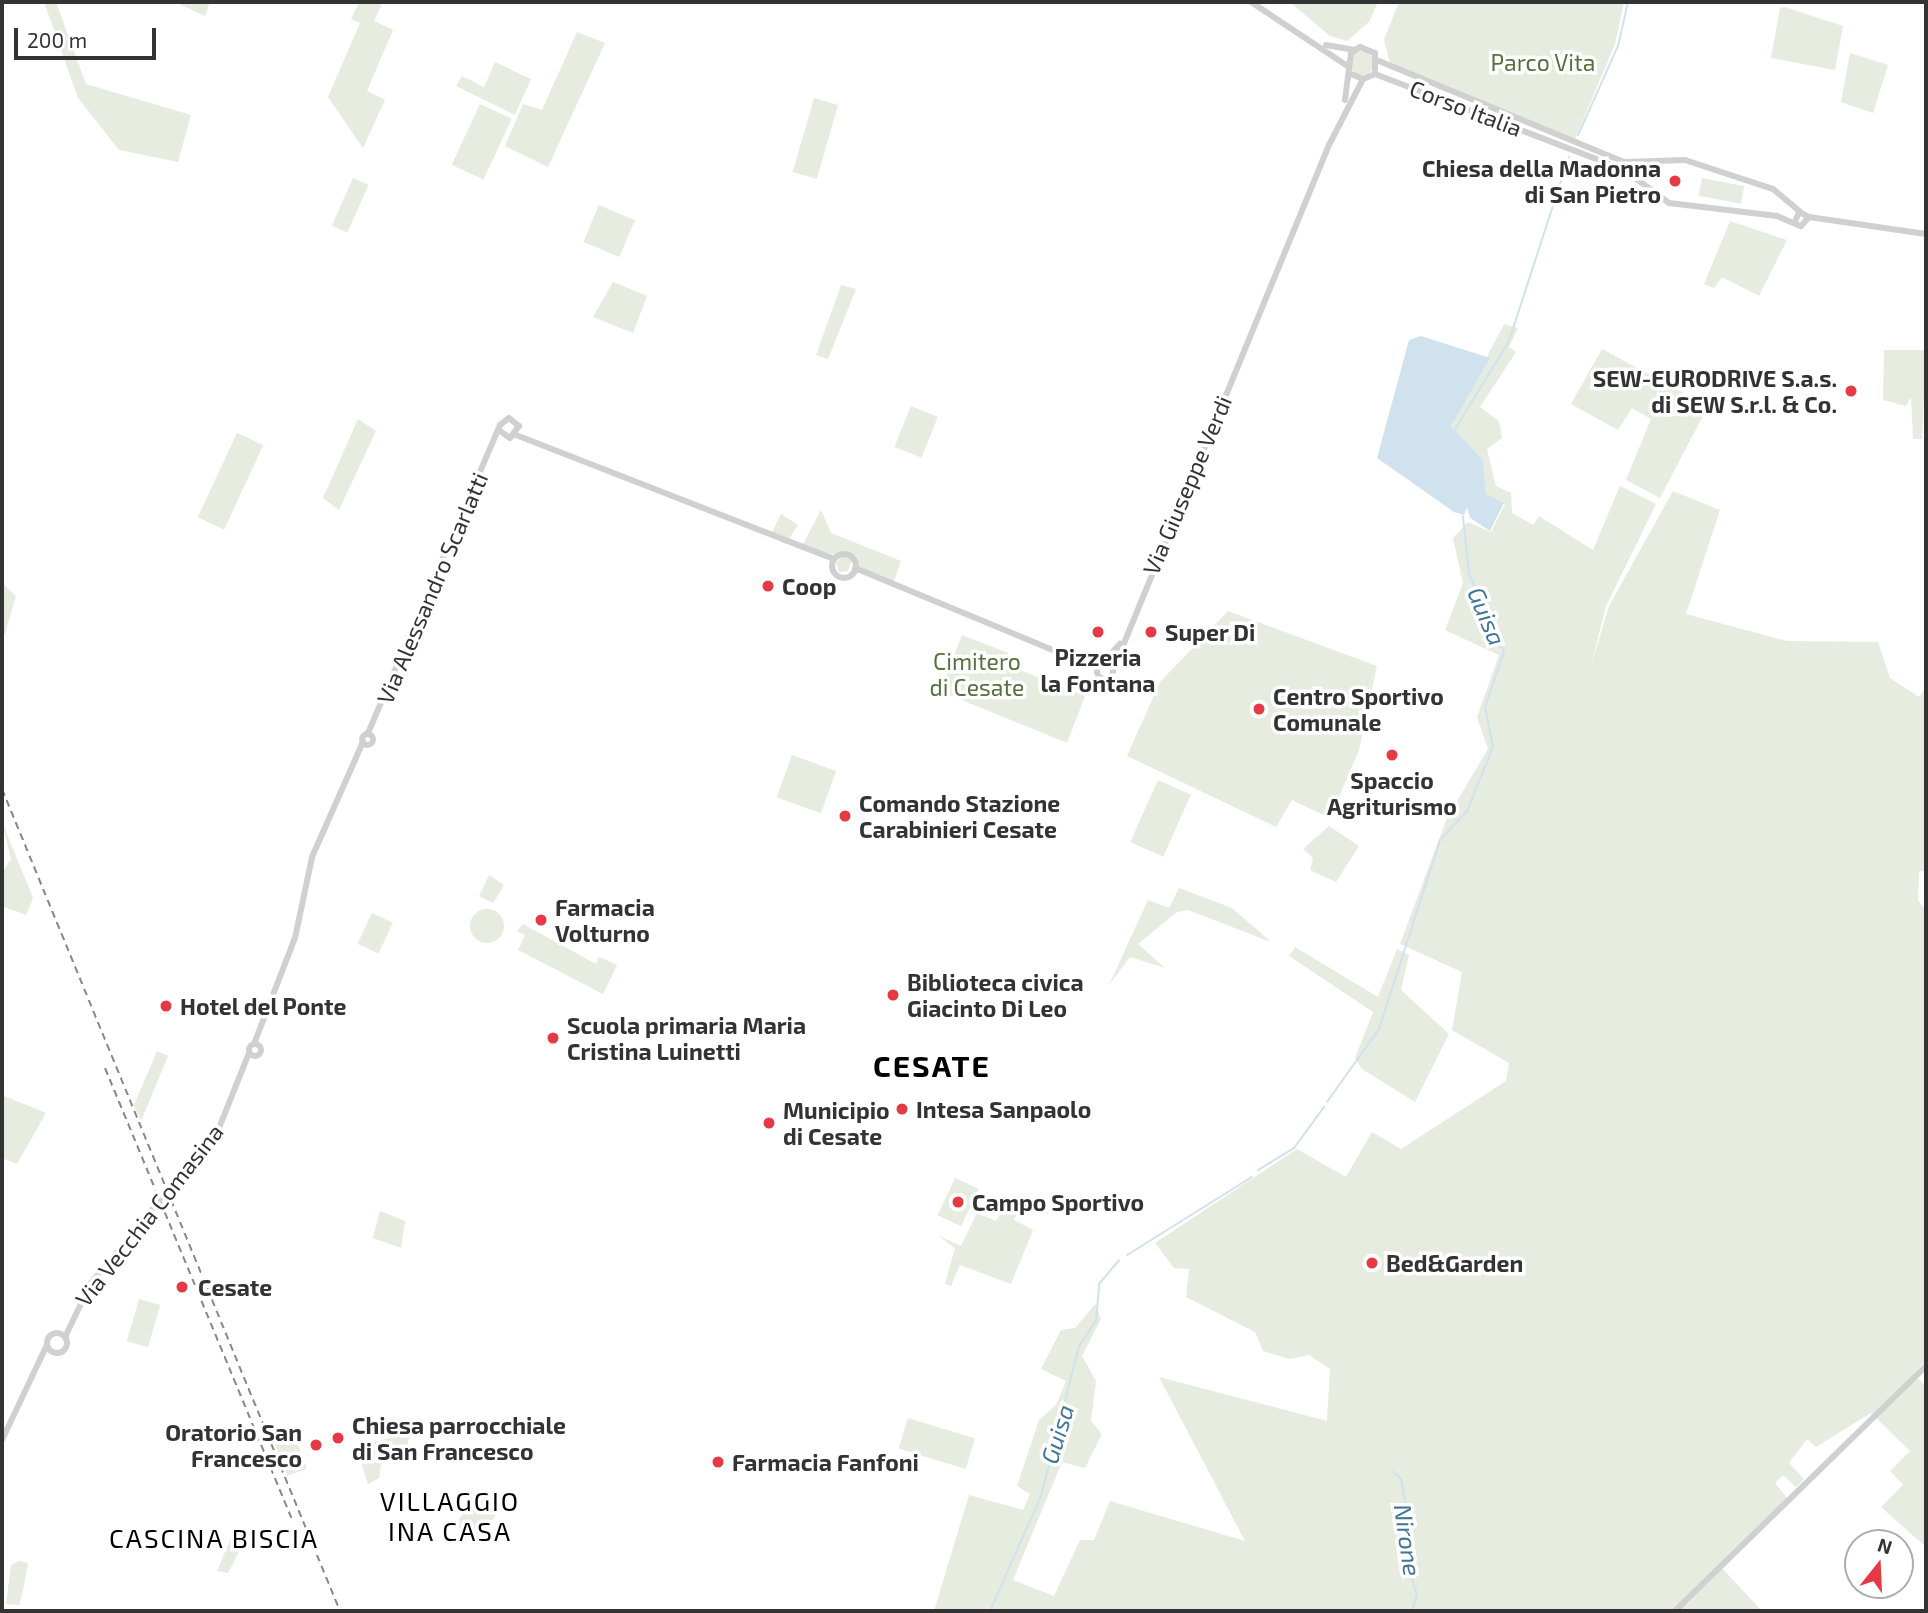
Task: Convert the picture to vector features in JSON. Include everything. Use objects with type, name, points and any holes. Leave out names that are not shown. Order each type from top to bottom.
[{"type":"street","points":[[1251,2],[1271,20],[1363,79]]},
{"type":"street","points":[[1271,20],[1333,48],[1368,48],[1379,61],[1375,74],[1363,79],[1329,145]]},
{"type":"street","points":[[1329,145],[1355,50]]},
{"type":"street","name":"Corso Italia","points":[[1379,61],[1633,164],[1685,160],[1773,189],[1800,212]]},
{"type":"street","name":"Corso Italia","points":[[1375,74],[1634,177],[1669,203],[1806,225]]},
{"type":"street","name":"Via Giuseppe Verdi","points":[[1113,670],[1121,642],[1329,145]]},
{"type":"street","points":[[1795,222],[1800,212],[1826,222],[1926,234]]},
{"type":"street","points":[[1809,217],[1806,225],[1826,222]]},
{"type":"street","points":[[546,442],[500,431],[506,419],[546,442],[833,562],[839,577],[854,570]]},
{"type":"street","points":[[513,436],[519,426]]},
{"type":"street","name":"Via Alessandro Scarlatti","points":[[257,1044],[260,1027],[295,938],[312,857],[369,734],[500,431]]},
{"type":"street","name":"Via Alessandro Scarlatti","points":[[493,451],[513,436]]},
{"type":"street","points":[[833,562],[846,554],[854,570],[1085,663],[1106,679],[1113,670],[1102,663],[1085,663]]},
{"type":"street","name":"Via Giuseppe Verdi","points":[[1102,663],[1121,642]]},
{"type":"street","points":[[1098,675],[1102,663]]},
{"type":"street","points":[[252,1054],[257,1044]]},
{"type":"street","points":[[252,1054],[257,1044]]},
{"type":"street","name":"Via Vecchia Comasina","points":[[47,1345],[68,1323],[96,1276],[144,1220],[178,1174],[217,1133],[252,1054]]},
{"type":"street","name":"Via Vecchia Comasina","points":[[65,1338],[68,1323]]},
{"type":"street","points":[[44,1358],[64,1349],[65,1338],[57,1333]]},
{"type":"street","points":[[2,1440],[44,1358],[47,1345],[55,1352]]},
{"type":"street","points":[[1675,1611],[1926,1370]]},
{"type":"green space","points":[[44,2],[56,2],[86,84],[191,115],[178,162],[119,150],[78,98]]},
{"type":"green space","points":[[175,2],[210,2],[205,16]]},
{"type":"green space","points":[[359,2],[383,2],[374,21],[393,30],[367,91],[385,100],[363,148],[328,97],[360,23],[351,19]]},
{"type":"green space","points":[[1290,2],[1378,2],[1369,22],[1347,41],[1330,36]]},
{"type":"green space","name":"Parco Vita","points":[[1399,2],[1624,2],[1615,44],[1575,139],[1390,63],[1384,40]]},
{"type":"green space","points":[[1785,7],[1843,26],[1835,70],[1771,58],[1780,8]]},
{"type":"green space","points":[[577,32],[605,43],[548,167],[505,146],[523,104],[542,110]]},
{"type":"green space","points":[[1362,51],[1373,58],[1374,63],[1367,74],[1362,75],[1351,68],[1350,63],[1357,52]]},
{"type":"green space","points":[[1850,53],[1888,65],[1873,113],[1841,102]]},
{"type":"green space","points":[[495,62],[531,79],[515,115],[456,86],[462,76],[484,87]]},
{"type":"green space","points":[[814,98],[838,105],[817,179],[793,172]]},
{"type":"green space","points":[[480,104],[512,119],[483,180],[452,165]]},
{"type":"green space","points":[[353,178],[369,185],[347,232],[332,226]]},
{"type":"green space","points":[[1702,178],[1744,186],[1741,204],[1699,196]]},
{"type":"green space","points":[[599,205],[635,220],[619,257],[583,242]]},
{"type":"green space","points":[[1730,221],[1787,240],[1759,296],[1722,277],[1714,288],[1704,284]]},
{"type":"green space","points":[[613,282],[647,296],[633,333],[593,317]]},
{"type":"green space","points":[[841,285],[856,289],[828,359],[816,355]]},
{"type":"green space","points":[[1504,324],[1518,328],[1509,347],[1516,352],[1480,407],[1499,421],[1502,438],[1487,449],[1496,486],[1511,493],[1512,513],[1533,525],[1539,516],[1593,550],[1620,486],[1656,504],[1606,606],[1591,666],[1609,606],[1673,491],[1720,510],[1686,614],[1787,641],[1878,642],[1890,678],[1919,697],[1926,687],[1926,871],[1919,871],[1918,900],[1926,910],[1926,1361],[1913,1374],[1926,1386],[1926,1547],[1914,1536],[1914,1529],[1906,1529],[1881,1507],[1903,1485],[1890,1471],[1910,1451],[1871,1413],[1816,1447],[1807,1439],[1789,1463],[1804,1479],[1796,1487],[1783,1475],[1775,1483],[1787,1498],[1719,1565],[1762,1611],[934,1611],[969,1495],[1023,1510],[1030,1494],[1017,1486],[1039,1420],[1056,1405],[1066,1381],[1041,1369],[1061,1330],[1075,1328],[1095,1304],[1101,1319],[1082,1356],[1096,1381],[1091,1421],[1102,1434],[1085,1468],[1062,1462],[1013,1580],[1054,1596],[1080,1540],[1094,1540],[1110,1501],[1245,1541],[1159,1377],[1327,1421],[1330,1369],[1309,1355],[1289,1359],[1263,1351],[1255,1332],[1186,1297],[1189,1269],[1174,1268],[1155,1243],[1297,1149],[1346,1177],[1372,1132],[1401,1149],[1506,1081],[1509,1063],[1452,1030],[1462,972],[1400,944],[1447,818],[1488,749],[1477,717],[1499,655],[1445,630],[1463,583],[1453,538],[1468,522],[1491,532],[1505,504],[1486,494],[1483,460],[1451,426]]},
{"type":"green space","points":[[1602,349],[1708,406],[1660,498],[1626,480],[1651,419],[1632,408],[1618,430],[1571,404]]},
{"type":"green space","points":[[1884,350],[1926,350],[1922,439],[1913,439],[1911,397],[1906,406],[1883,400]]},
{"type":"green space","points":[[911,406],[938,417],[921,458],[895,447]]},
{"type":"green space","points":[[358,419],[376,431],[339,510],[323,498]]},
{"type":"green space","points":[[237,433],[263,445],[224,530],[198,517]]},
{"type":"green space","points":[[821,510],[831,533],[901,561],[892,587],[851,562],[848,571],[839,572],[836,563],[842,557],[802,546]]},
{"type":"green space","points":[[781,514],[798,525],[786,544],[770,536]]},
{"type":"green space","points":[[2,583],[16,596],[2,644]]},
{"type":"green space","name":"Centro Sportivo Comunale","points":[[1228,611],[1377,666],[1359,750],[1330,818],[1292,800],[1276,827],[1127,756],[1160,682]]},
{"type":"green space","name":"Cimitero di Cesate","points":[[962,635],[1008,653],[1005,664],[1085,696],[1067,743],[940,691]]},
{"type":"green space","points":[[792,755],[836,771],[821,813],[777,797]]},
{"type":"green space","points":[[1158,780],[1191,795],[1163,857],[1130,842]]},
{"type":"green space","points":[[2,822],[33,898],[26,915],[2,906],[2,873],[11,859]]},
{"type":"green space","points":[[1329,826],[1359,846],[1336,882],[1310,870],[1313,858],[1303,849]]},
{"type":"green space","points":[[489,875],[504,885],[493,903],[479,896]]},
{"type":"green space","points":[[1179,888],[1232,908],[1271,942],[1188,910],[1177,912],[1138,944],[1165,968],[1130,957],[1109,985],[1148,900],[1169,908]]},
{"type":"green space","points":[[487,909],[499,914],[504,926],[499,938],[487,943],[475,938],[470,926],[475,914]]},
{"type":"green space","points":[[372,913],[393,923],[378,954],[358,944]]},
{"type":"green space","points":[[523,924],[596,964],[599,957],[617,965],[603,994],[518,950],[525,935],[517,931]]},
{"type":"green space","points":[[1295,947],[1378,997],[1397,949],[1409,955],[1401,990],[1449,1034],[1415,1102],[1362,1069],[1355,1058],[1373,1012],[1289,956]]},
{"type":"green space","points":[[157,1051],[168,1056],[141,1121],[134,1105]]},
{"type":"green space","points":[[2,1095],[46,1113],[17,1164],[2,1158]]},
{"type":"green space","name":"Campo Sportivo","points":[[955,1178],[979,1189],[961,1226],[938,1215]]},
{"type":"green space","points":[[1007,1202],[1020,1208],[1014,1220],[1033,1230],[1011,1284],[960,1265],[951,1286],[945,1284],[955,1248],[937,1235],[961,1246],[977,1213],[996,1221]]},
{"type":"green space","points":[[380,1211],[405,1221],[401,1248],[373,1238]]},
{"type":"green space","points":[[139,1299],[160,1305],[148,1347],[127,1341]]},
{"type":"green space","points":[[908,1418],[975,1438],[966,1469],[899,1449]]},
{"type":"green space","points":[[293,1432],[307,1468],[287,1476],[273,1440]]},
{"type":"green space","points":[[410,1432],[405,1460],[381,1464],[379,1478],[368,1484],[362,1465],[368,1444]]},
{"type":"green space","points":[[475,1495],[500,1508],[481,1538],[455,1526]]},
{"type":"green space","points":[[234,1531],[246,1538],[228,1573],[217,1571]]},
{"type":"green space","points":[[19,1561],[28,1563],[19,1605],[6,1604],[11,1565]]},
{"type":"water","points":[[1421,336],[1490,358],[1451,426],[1483,460],[1486,494],[1504,503],[1490,531],[1470,518],[1467,507],[1464,515],[1454,512],[1377,458],[1409,340]]},
{"type":"waterway","name":"Guisa","points":[[1578,135],[1618,46],[1628,2]]},
{"type":"waterway","name":"Guisa","points":[[1454,431],[1509,341],[1569,156]]},
{"type":"waterway","name":"Guisa","points":[[1327,1102],[1379,1029],[1440,840],[1467,811],[1493,747],[1485,707],[1504,652],[1469,574],[1463,516]]},
{"type":"waterway","name":"Guisa","points":[[1258,1170],[1294,1148],[1324,1107]]},
{"type":"waterway","name":"Guisa","points":[[1127,1255],[1252,1177]]},
{"type":"waterway","name":"Guisa","points":[[990,1611],[1041,1496],[1079,1346],[1096,1321],[1099,1284],[1119,1260]]},
{"type":"waterway","name":"Nirone","points":[[1392,1471],[1401,1479],[1408,1517],[1409,1571],[1417,1594],[1412,1611]]},
{"type":"railway","points":[[2,789],[340,1611]]},
{"type":"railway","points":[[105,1068],[291,1518]]},
{"type":"place","name":"Chiesa della Madonna di San Pietro","points":[[1675,181]]},
{"type":"place","name":"SEW-EURODRIVE S.a.s. di SEW S.r.l. & Co.","points":[[1851,391]]},
{"type":"place","name":"Coop","points":[[768,586]]},
{"type":"place","name":"Pizzeria la Fontana","points":[[1098,632]]},
{"type":"place","name":"Super Di","points":[[1151,632]]},
{"type":"place","name":"Centro Sportivo Comunale","points":[[1259,709]]},
{"type":"place","name":"Spaccio Agriturismo","points":[[1392,755]]},
{"type":"place","name":"Comando Stazione Carabinieri Cesate","points":[[845,816]]},
{"type":"place","name":"Farmacia Volturno","points":[[541,920]]},
{"type":"place","name":"Biblioteca civica Giacinto Di Leo","points":[[893,995]]},
{"type":"place","name":"Hotel del Ponte","points":[[166,1006]]},
{"type":"place","name":"Scuola primaria Maria Cristina Luinetti","points":[[553,1038]]},
{"type":"place","name":"Intesa Sanpaolo","points":[[902,1109]]},
{"type":"place","name":"Municipio di Cesate","points":[[769,1123]]},
{"type":"place","name":"Campo Sportivo","points":[[958,1202]]},
{"type":"place","name":"Bed&Garden","points":[[1372,1263]]},
{"type":"place","name":"Cesate","points":[[182,1287]]},
{"type":"place","name":"Chiesa parrocchiale di San Francesco","points":[[338,1438]]},
{"type":"place","name":"Oratorio San Francesco","points":[[316,1445]]},
{"type":"place","name":"Farmacia Fanfoni","points":[[718,1462]]},
{"type":"district","name":"CESATE","points":[[932,1065]]},
{"type":"district","name":"VILLAGGIO INA CASA","points":[[450,1516]]},
{"type":"district","name":"CASCINA BISCIA","points":[[214,1538]]}]
